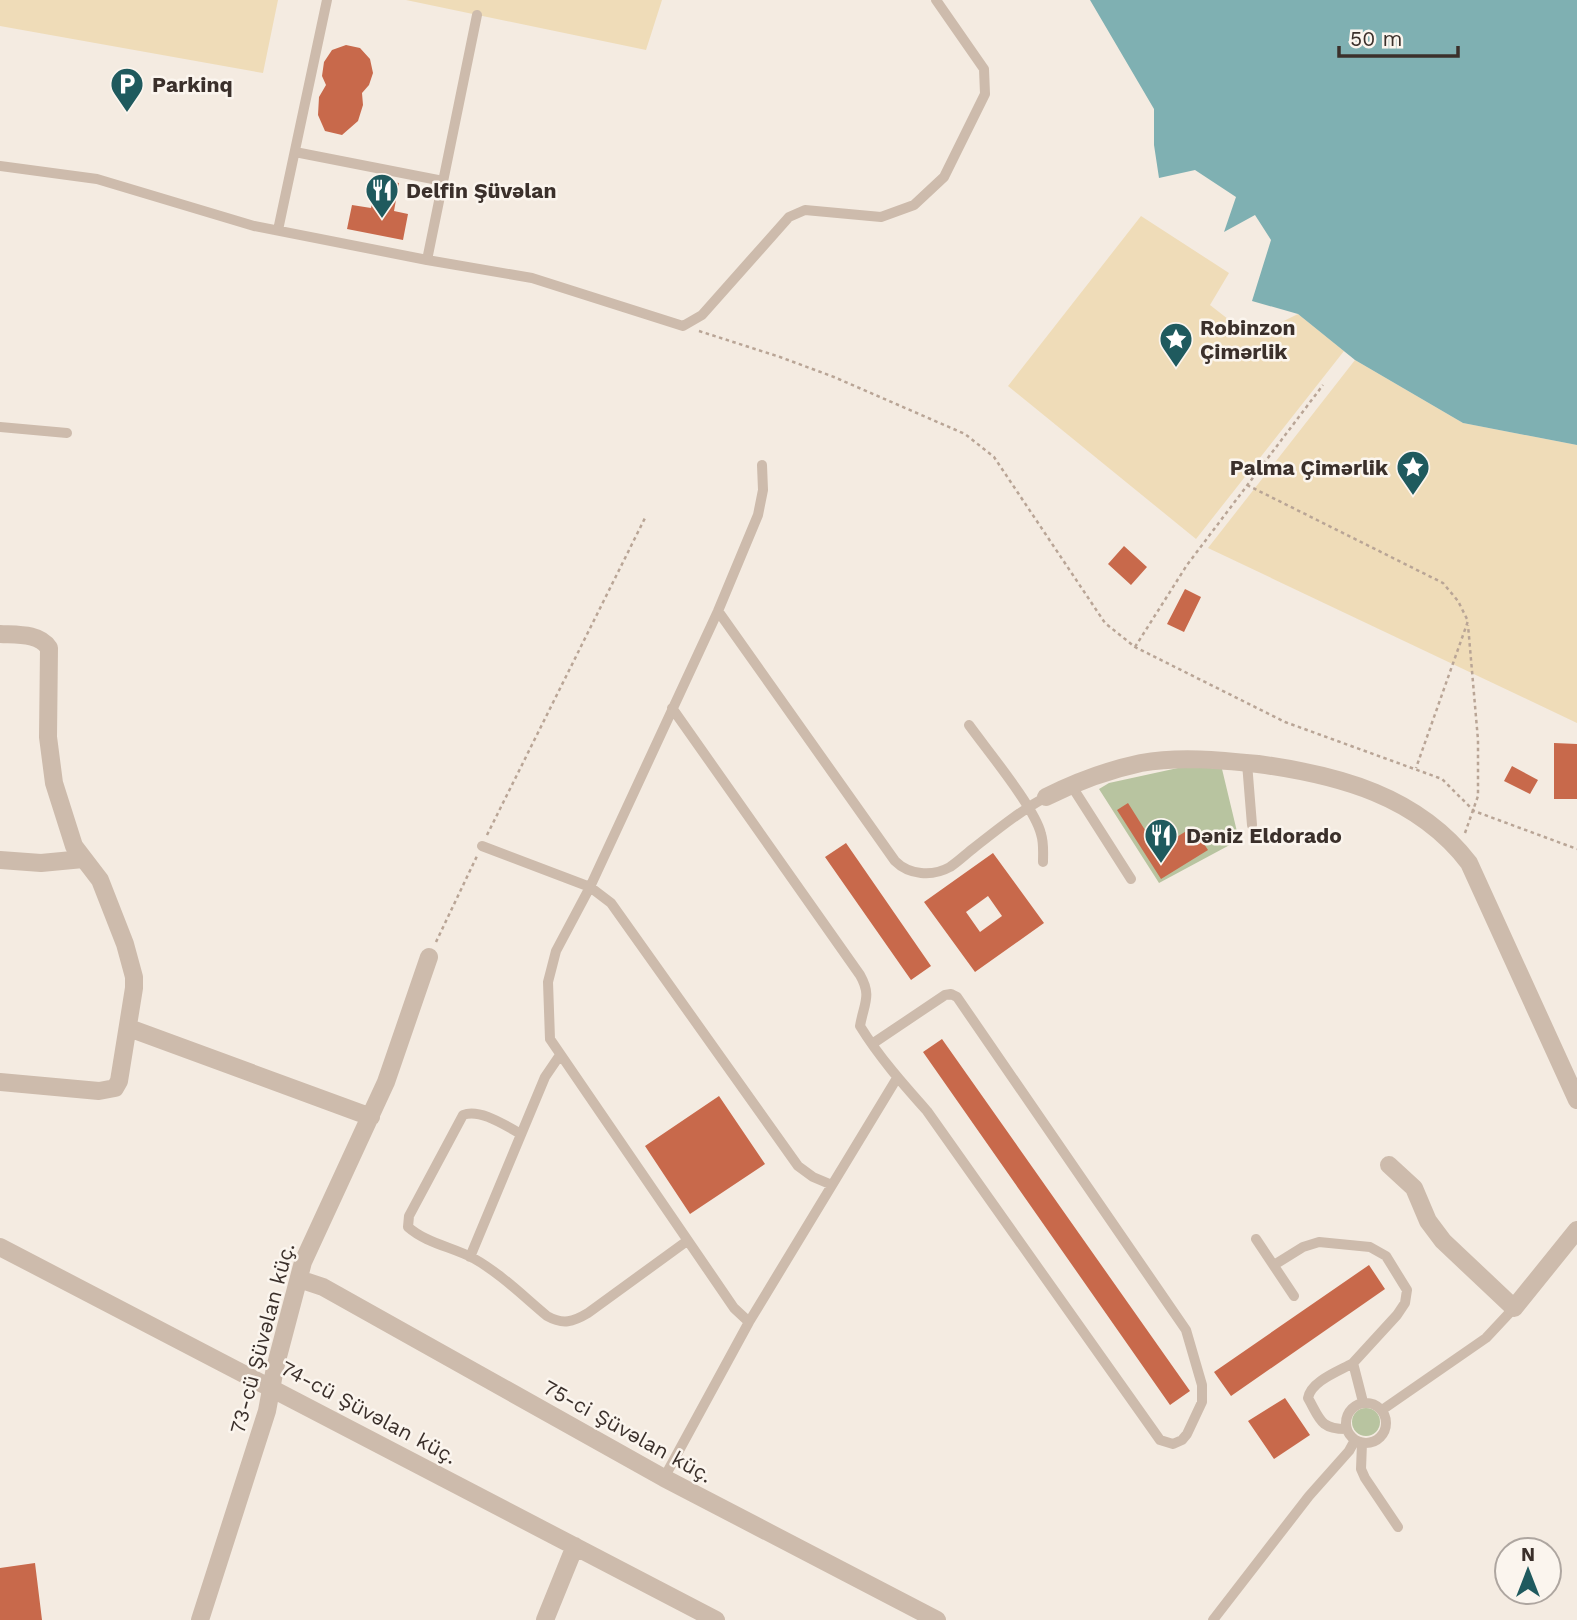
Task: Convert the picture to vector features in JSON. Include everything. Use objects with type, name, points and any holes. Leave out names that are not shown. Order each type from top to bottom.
[{"type":"street","points":[[0,634],[35,637],[44,641],[49,648],[48,737],[51,769],[74,846],[100,880],[131,965],[134,988],[119,1081],[115,1088],[99,1091],[0,1082]]},
{"type":"street","points":[[1046,797],[1114,770],[1166,760],[1247,763],[1324,775],[1363,786],[1412,810],[1437,828],[1458,849],[1478,880],[1577,1100]]},
{"type":"street","points":[[0,860],[41,863],[83,859]]},
{"type":"street","name":"73-cü Şüvəlan küç.","points":[[200,1620],[267,1410],[279,1350],[310,1246],[386,1082],[429,957]]},
{"type":"street","points":[[129,1028],[371,1117]]},
{"type":"street","points":[[1389,1164],[1415,1188],[1428,1221],[1443,1241],[1514,1308],[1577,1230]]},
{"type":"street","name":"74-cü Şüvəlan küç.","points":[[0,1247],[716,1620]]},
{"type":"street","name":"75-ci Şüvəlan küç.","points":[[299,1279],[323,1287],[664,1478],[937,1620]]},
{"type":"street","points":[[545,1620],[575,1546]]},
{"type":"lane","points":[[278,230],[327,0]]},
{"type":"lane","points":[[0,166],[97,179],[222,218],[427,260],[532,278],[682,326],[702,315],[789,217],[805,210],[881,217],[914,205],[944,177],[985,94],[984,69],[936,0]]},
{"type":"lane","points":[[427,260],[477,15]]},
{"type":"lane","points":[[295,152],[443,181]]},
{"type":"lane","points":[[0,427],[67,433]]},
{"type":"lane","points":[[749,1322],[734,1308],[550,1039],[548,982],[556,951],[590,887],[718,611],[758,515],[763,490],[762,465]]},
{"type":"lane","points":[[718,611],[904,869],[916,873],[933,872],[948,867],[1027,807],[1046,797]]},
{"type":"lane","points":[[672,708],[860,975],[867,993],[860,1026],[872,1044],[897,1078],[927,1111],[1160,1440],[1172,1444],[1182,1440],[1204,1394],[1186,1329],[957,998],[951,994],[945,995],[872,1044]]},
{"type":"lane","points":[[969,725],[1027,807],[1042,835],[1043,862]]},
{"type":"lane","points":[[1247,763],[1252,825]]},
{"type":"lane","points":[[1071,785],[1131,879]]},
{"type":"lane","points":[[482,846],[590,887],[611,903],[798,1166],[813,1177],[832,1185]]},
{"type":"lane","points":[[470,1257],[545,1077],[560,1055]]},
{"type":"lane","points":[[664,1478],[749,1322],[897,1078]]},
{"type":"lane","points":[[521,1133],[478,1113],[463,1115],[409,1216],[408,1227],[416,1234],[470,1257],[492,1270],[547,1316],[566,1322],[575,1321],[588,1313],[687,1241]]},
{"type":"lane","points":[[1256,1239],[1294,1296]]},
{"type":"lane","points":[[1274,1265],[1311,1243],[1370,1247],[1386,1256],[1407,1290],[1405,1303],[1353,1363],[1314,1385],[1309,1391],[1308,1398],[1323,1424],[1330,1429],[1346,1429]]},
{"type":"lane","points":[[1382,1410],[1486,1338],[1514,1308]]},
{"type":"lane","points":[[1353,1363],[1363,1402]]},
{"type":"lane","points":[[1213,1620],[1309,1496],[1349,1451],[1358,1442],[1376,1441],[1381,1436],[1386,1423],[1382,1410],[1377,1405],[1363,1402],[1350,1409],[1345,1422],[1346,1429],[1358,1442],[1361,1469],[1365,1478],[1398,1527]]},
{"type":"path","points":[[682,326],[812,369],[965,434],[994,457],[1105,623],[1135,647],[1285,722],[1442,779],[1474,811],[1577,849]]},
{"type":"path","points":[[1135,647],[1187,565],[1323,385]]},
{"type":"path","points":[[1247,485],[1443,583],[1458,601],[1468,621],[1478,740],[1478,796],[1458,849]]},
{"type":"path","points":[[429,957],[645,518]]},
{"type":"path","points":[[1416,768],[1468,621]]},
{"type":"green space","points":[[1187,766],[1222,769],[1239,840],[1159,883],[1099,789],[1109,783]]},
{"type":"green space","points":[[1366,1408],[1376,1412],[1380,1422],[1376,1432],[1366,1436],[1356,1432],[1352,1422],[1356,1412]]},
{"type":"sand","points":[[0,0],[278,0],[263,73],[0,26]]},
{"type":"sand","points":[[406,0],[662,0],[646,50]]},
{"type":"sand","name":"Robinzon Çimərlik","points":[[1141,216],[1229,273],[1210,305],[1251,337],[1298,314],[1344,351],[1196,539],[1008,386]]},
{"type":"sand","name":"Palma Çimərlik","points":[[1355,360],[1463,423],[1577,445],[1577,723],[1208,548]]},
{"type":"water","points":[[1090,0],[1577,0],[1577,445],[1463,423],[1355,360],[1298,314],[1252,301],[1271,240],[1255,215],[1224,232],[1236,197],[1195,170],[1159,178],[1154,145],[1154,109]]},
{"type":"building","points":[[346,45],[360,48],[370,59],[373,73],[369,85],[362,93],[363,105],[358,121],[342,135],[325,131],[318,115],[319,97],[326,85],[322,76],[324,62],[332,50]]},
{"type":"building","points":[[377,179],[399,183],[394,211],[408,214],[403,240],[347,229],[352,205],[371,208]]},
{"type":"building","points":[[1124,546],[1147,567],[1131,585],[1108,564]]},
{"type":"building","points":[[1185,589],[1201,597],[1184,632],[1167,624]]},
{"type":"building","points":[[1554,743],[1577,744],[1577,799],[1554,799]]},
{"type":"building","points":[[1512,766],[1538,780],[1530,794],[1504,781]]},
{"type":"building","points":[[1128,803],[1157,849],[1193,827],[1208,850],[1161,879],[1117,810]]},
{"type":"building","points":[[846,843],[931,966],[911,980],[825,857]]},
{"type":"building","points":[[993,853],[1044,923],[975,972],[924,902]],"holes":[[[988,896],[1002,916],[980,932],[966,912]]]},
{"type":"building","points":[[942,1039],[1190,1391],[1170,1405],[923,1052]]},
{"type":"building","points":[[719,1096],[765,1164],[690,1214],[645,1146]]},
{"type":"building","points":[[1369,1265],[1385,1289],[1231,1396],[1214,1372]]},
{"type":"building","points":[[1285,1398],[1310,1435],[1274,1459],[1248,1421]]},
{"type":"building","points":[[35,1563],[42,1620],[0,1620],[0,1568]]},
{"type":"place","name":"Parkinq","points":[[127,114]]},
{"type":"place","name":"Delfin Şüvəlan","points":[[382,220]]},
{"type":"place","name":"Robinzon Çimərlik","points":[[1176,369]]},
{"type":"place","name":"Palma Çimərlik","points":[[1413,497]]},
{"type":"place","name":"Dəniz Eldorado","points":[[1161,865]]}]
